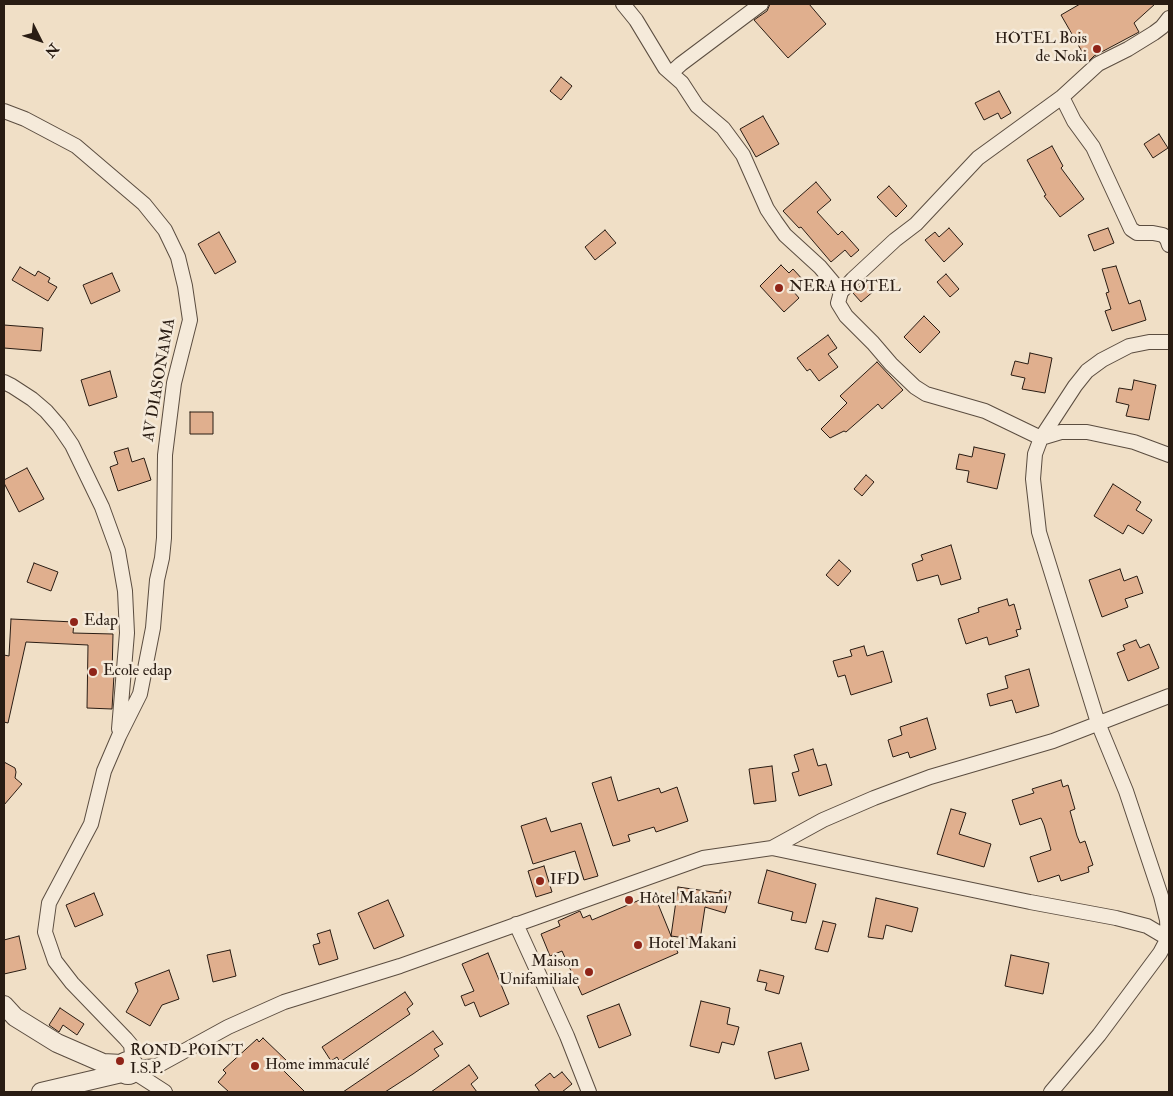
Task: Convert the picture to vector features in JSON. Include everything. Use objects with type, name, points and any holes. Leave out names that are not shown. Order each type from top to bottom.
[{"type":"street","points":[[624,4],[665,68],[682,83],[697,106],[723,128],[738,147],[750,168],[767,209],[785,235],[820,267],[841,292]]},
{"type":"street","points":[[671,73],[688,58],[761,4]]},
{"type":"street","points":[[1169,18],[1154,33],[1098,64],[1062,97],[978,158],[916,224],[895,240],[841,292],[838,303],[846,316],[915,387],[926,394],[985,411],[1041,438],[1061,432],[1087,432],[1134,442],[1169,455]]},
{"type":"street","points":[[1062,97],[1074,121],[1093,147],[1132,229],[1137,233],[1153,233],[1163,236],[1167,239],[1169,245]]},
{"type":"street","points":[[1046,108],[1074,121]]},
{"type":"street","name":"AV DIASONAMA","points":[[4,112],[25,119],[76,146],[144,204],[165,230],[178,257],[190,320],[174,384],[166,455],[164,538],[157,580],[153,628],[140,694],[104,771],[91,824],[49,903],[45,932],[56,961],[72,983],[131,1046],[132,1054],[128,1068]]},
{"type":"street","points":[[1051,1092],[1099,1036],[1160,953],[1168,938],[1167,920],[1145,845],[1126,791],[1098,723],[1039,532],[1033,479],[1036,454],[1041,438],[1087,371],[1102,360],[1129,346],[1149,342],[1169,342]]},
{"type":"street","points":[[4,382],[32,399],[59,426],[72,446],[102,507],[118,551],[125,590],[127,633],[119,736]]},
{"type":"street","points":[[772,848],[823,820],[874,798],[930,778],[1053,741],[1169,696]]},
{"type":"street","points":[[41,1092],[128,1068],[157,1066],[228,1027],[284,1002],[400,966],[703,858],[772,848],[1116,918],[1147,926],[1168,938]]},
{"type":"street","points":[[516,924],[567,1036],[589,1092]]},
{"type":"street","points":[[4,1005],[15,1017],[57,1043],[103,1063],[128,1068],[166,1092]]},
{"type":"building","points":[[770,4],[809,4],[826,24],[788,58],[754,20],[767,11]]},
{"type":"building","name":"HOTEL Bois de Noki","points":[[1080,4],[1155,4],[1134,23],[1139,32],[1094,56],[1088,62],[1061,15]]},
{"type":"building","points":[[561,77],[572,86],[561,100],[550,91]]},
{"type":"building","points":[[999,91],[1011,113],[1001,119],[998,113],[984,120],[975,103]]},
{"type":"building","points":[[763,116],[779,144],[756,157],[740,129]]},
{"type":"building","points":[[1159,134],[1168,148],[1153,158],[1144,144]]},
{"type":"building","points":[[1052,146],[1063,166],[1061,168],[1084,199],[1060,217],[1044,196],[1046,195],[1027,160]]},
{"type":"building","points":[[816,182],[831,200],[817,212],[838,235],[842,231],[859,250],[851,257],[845,250],[831,262],[801,227],[799,228],[783,211]]},
{"type":"building","points":[[889,186],[907,206],[896,217],[877,197]]},
{"type":"building","points":[[949,228],[963,244],[944,262],[925,240],[935,232],[939,237]]},
{"type":"building","points":[[1108,228],[1114,243],[1094,251],[1088,235]]},
{"type":"building","points":[[605,230],[616,243],[595,260],[585,247]]},
{"type":"building","points":[[219,232],[236,262],[215,274],[198,244]]},
{"type":"building","name":"NERA HOTEL","points":[[781,265],[789,273],[793,269],[804,281],[793,291],[799,298],[784,312],[760,286]]},
{"type":"building","points":[[1116,266],[1129,304],[1140,300],[1146,320],[1112,331],[1105,311],[1111,309],[1106,293],[1109,292],[1102,269]]},
{"type":"building","points":[[20,267],[35,276],[38,271],[50,278],[48,282],[57,287],[48,301],[12,280]]},
{"type":"building","points":[[112,273],[120,291],[91,304],[83,285]]},
{"type":"building","points":[[946,274],[959,289],[950,297],[937,282]]},
{"type":"building","points":[[867,280],[875,290],[861,302],[853,293]]},
{"type":"building","points":[[924,316],[940,332],[920,353],[904,337]]},
{"type":"building","points":[[4,325],[43,328],[41,351],[4,348]]},
{"type":"building","points":[[828,335],[837,348],[828,354],[838,367],[819,381],[810,369],[807,371],[797,358]]},
{"type":"building","points":[[1030,353],[1052,358],[1045,393],[1022,389],[1025,378],[1011,375],[1015,361],[1028,364]]},
{"type":"building","points":[[877,362],[903,390],[882,409],[878,404],[846,432],[844,431],[830,438],[821,429],[847,403],[840,396]]},
{"type":"building","points":[[110,371],[117,397],[89,406],[81,380]]},
{"type":"building","points":[[1134,380],[1156,385],[1149,420],[1126,416],[1129,405],[1116,402],[1119,388],[1132,390]]},
{"type":"building","points":[[190,412],[213,412],[213,434],[190,434]]},
{"type":"building","points":[[974,447],[1005,454],[997,489],[967,482],[969,471],[956,469],[959,454],[972,457]]},
{"type":"building","points":[[128,448],[132,462],[144,458],[151,480],[118,491],[110,467],[118,464],[114,452]]},
{"type":"building","points":[[27,468],[44,499],[19,512],[4,480]]},
{"type":"building","points":[[866,475],[874,482],[862,496],[854,489]]},
{"type":"building","points":[[1113,484],[1141,502],[1136,510],[1152,520],[1143,534],[1128,525],[1123,534],[1094,516]]},
{"type":"building","points":[[951,545],[961,579],[941,585],[938,575],[917,581],[912,564],[923,560],[921,555]]},
{"type":"building","points":[[839,560],[851,571],[838,586],[826,575]]},
{"type":"building","points":[[34,563],[58,572],[51,591],[27,582]]},
{"type":"building","points":[[1120,569],[1124,581],[1137,576],[1143,593],[1125,599],[1128,607],[1102,617],[1089,580]]},
{"type":"building","points":[[1007,599],[1009,606],[1014,604],[1021,629],[1016,630],[1018,636],[989,645],[987,637],[966,644],[958,619],[979,612],[978,608]]},
{"type":"building","points":[[11,619],[74,622],[73,633],[113,634],[112,675],[114,675],[112,709],[87,708],[88,645],[26,642],[8,723],[4,722],[4,655],[9,656]]},
{"type":"building","points":[[1136,640],[1140,648],[1149,644],[1159,668],[1128,681],[1117,653],[1125,650],[1123,645]]},
{"type":"building","points":[[864,646],[867,656],[883,651],[892,682],[851,695],[845,675],[838,677],[833,661],[852,656],[850,650]]},
{"type":"building","points":[[1029,669],[1039,706],[1016,713],[1012,700],[990,706],[987,694],[1008,688],[1005,676]]},
{"type":"building","points":[[927,718],[936,749],[910,758],[908,752],[893,757],[888,740],[902,735],[900,727]]},
{"type":"building","points":[[813,749],[818,766],[826,764],[832,785],[799,796],[792,773],[799,771],[794,755]]},
{"type":"building","points":[[4,762],[15,768],[15,778],[22,784],[4,805]]},
{"type":"building","points":[[772,766],[776,801],[754,804],[749,769]]},
{"type":"building","points":[[611,777],[618,801],[659,788],[661,793],[677,787],[688,821],[656,832],[654,827],[628,835],[630,841],[613,846],[592,783]]},
{"type":"building","points":[[1061,780],[1063,787],[1068,785],[1075,809],[1070,811],[1077,836],[1080,843],[1085,841],[1093,865],[1088,867],[1089,872],[1061,881],[1059,875],[1038,882],[1030,857],[1051,850],[1044,825],[1041,818],[1020,825],[1012,800],[1034,793],[1032,789]]},
{"type":"building","points":[[951,809],[966,813],[959,834],[991,844],[984,867],[937,854]]},
{"type":"building","points":[[546,818],[551,832],[581,823],[598,876],[584,880],[575,851],[533,864],[521,826]]},
{"type":"building","name":"IFD","points":[[544,866],[552,892],[536,897],[528,871]]},
{"type":"building","points":[[767,870],[816,884],[806,923],[791,920],[793,912],[758,903]]},
{"type":"building","points":[[678,887],[720,893],[720,890],[731,892],[725,913],[705,907],[700,940],[671,936]]},
{"type":"building","points":[[94,893],[103,915],[75,927],[66,905]]},
{"type":"building","name":"Hotel Makani","points":[[654,894],[678,953],[582,995],[562,951],[550,956],[541,934],[560,926],[558,921],[580,911],[583,918],[590,915],[592,920]]},
{"type":"building","points":[[876,898],[918,908],[912,932],[886,925],[883,939],[868,937]]},
{"type":"building","points":[[388,900],[404,936],[374,949],[358,913]]},
{"type":"building","points":[[823,921],[836,924],[828,952],[815,949]]},
{"type":"building","points":[[330,930],[338,959],[319,965],[313,945],[320,943],[317,934]]},
{"type":"building","points":[[19,936],[26,969],[4,974],[4,940]]},
{"type":"building","points":[[230,950],[236,976],[213,982],[207,955]]},
{"type":"building","points":[[488,953],[509,1004],[480,1017],[474,1002],[465,1006],[461,996],[474,991],[462,964]]},
{"type":"building","points":[[1011,955],[1049,963],[1043,994],[1005,986]]},
{"type":"building","points":[[169,970],[179,999],[162,1005],[150,1026],[126,1012],[138,991],[135,983]]},
{"type":"building","points":[[760,970],[784,976],[779,994],[765,990],[767,983],[757,981]]},
{"type":"building","points":[[405,992],[413,1004],[407,1009],[410,1014],[340,1062],[337,1057],[331,1061],[322,1047]]},
{"type":"building","points":[[701,1001],[730,1008],[727,1024],[739,1027],[734,1045],[722,1042],[719,1053],[690,1046]]},
{"type":"building","points":[[619,1004],[631,1035],[599,1048],[587,1016]]},
{"type":"building","points":[[60,1008],[84,1024],[77,1035],[63,1025],[59,1032],[49,1025]]},
{"type":"building","points":[[433,1031],[443,1044],[434,1049],[439,1056],[413,1074],[385,1092],[343,1092]]},
{"type":"building","name":"Home immaculé","points":[[263,1038],[287,1061],[281,1068],[305,1092],[229,1092],[218,1082],[226,1073],[223,1070],[257,1039],[259,1042]]},
{"type":"building","points":[[801,1043],[809,1070],[775,1079],[768,1052]]},
{"type":"building","points":[[469,1065],[478,1078],[471,1084],[477,1092],[431,1092]]},
{"type":"building","points":[[562,1072],[572,1084],[562,1092],[540,1092],[535,1085],[550,1073],[554,1078]]},
{"type":"place","name":"HOTEL Bois de Noki","points":[[1097,49]]},
{"type":"place","name":"NERA HOTEL","points":[[779,288]]},
{"type":"place","name":"Edap","points":[[74,622]]},
{"type":"place","name":"Ecole edap","points":[[93,672]]},
{"type":"place","name":"IFD","points":[[540,881]]},
{"type":"place","name":"Hôtel Makani","points":[[629,900]]},
{"type":"place","name":"Hotel Makani","points":[[638,945]]},
{"type":"place","name":"Maison Unifamiliale","points":[[589,972]]},
{"type":"place","name":"ROND-POINT I.S.P.","points":[[120,1061]]},
{"type":"place","name":"Home immaculé","points":[[255,1066]]}]
